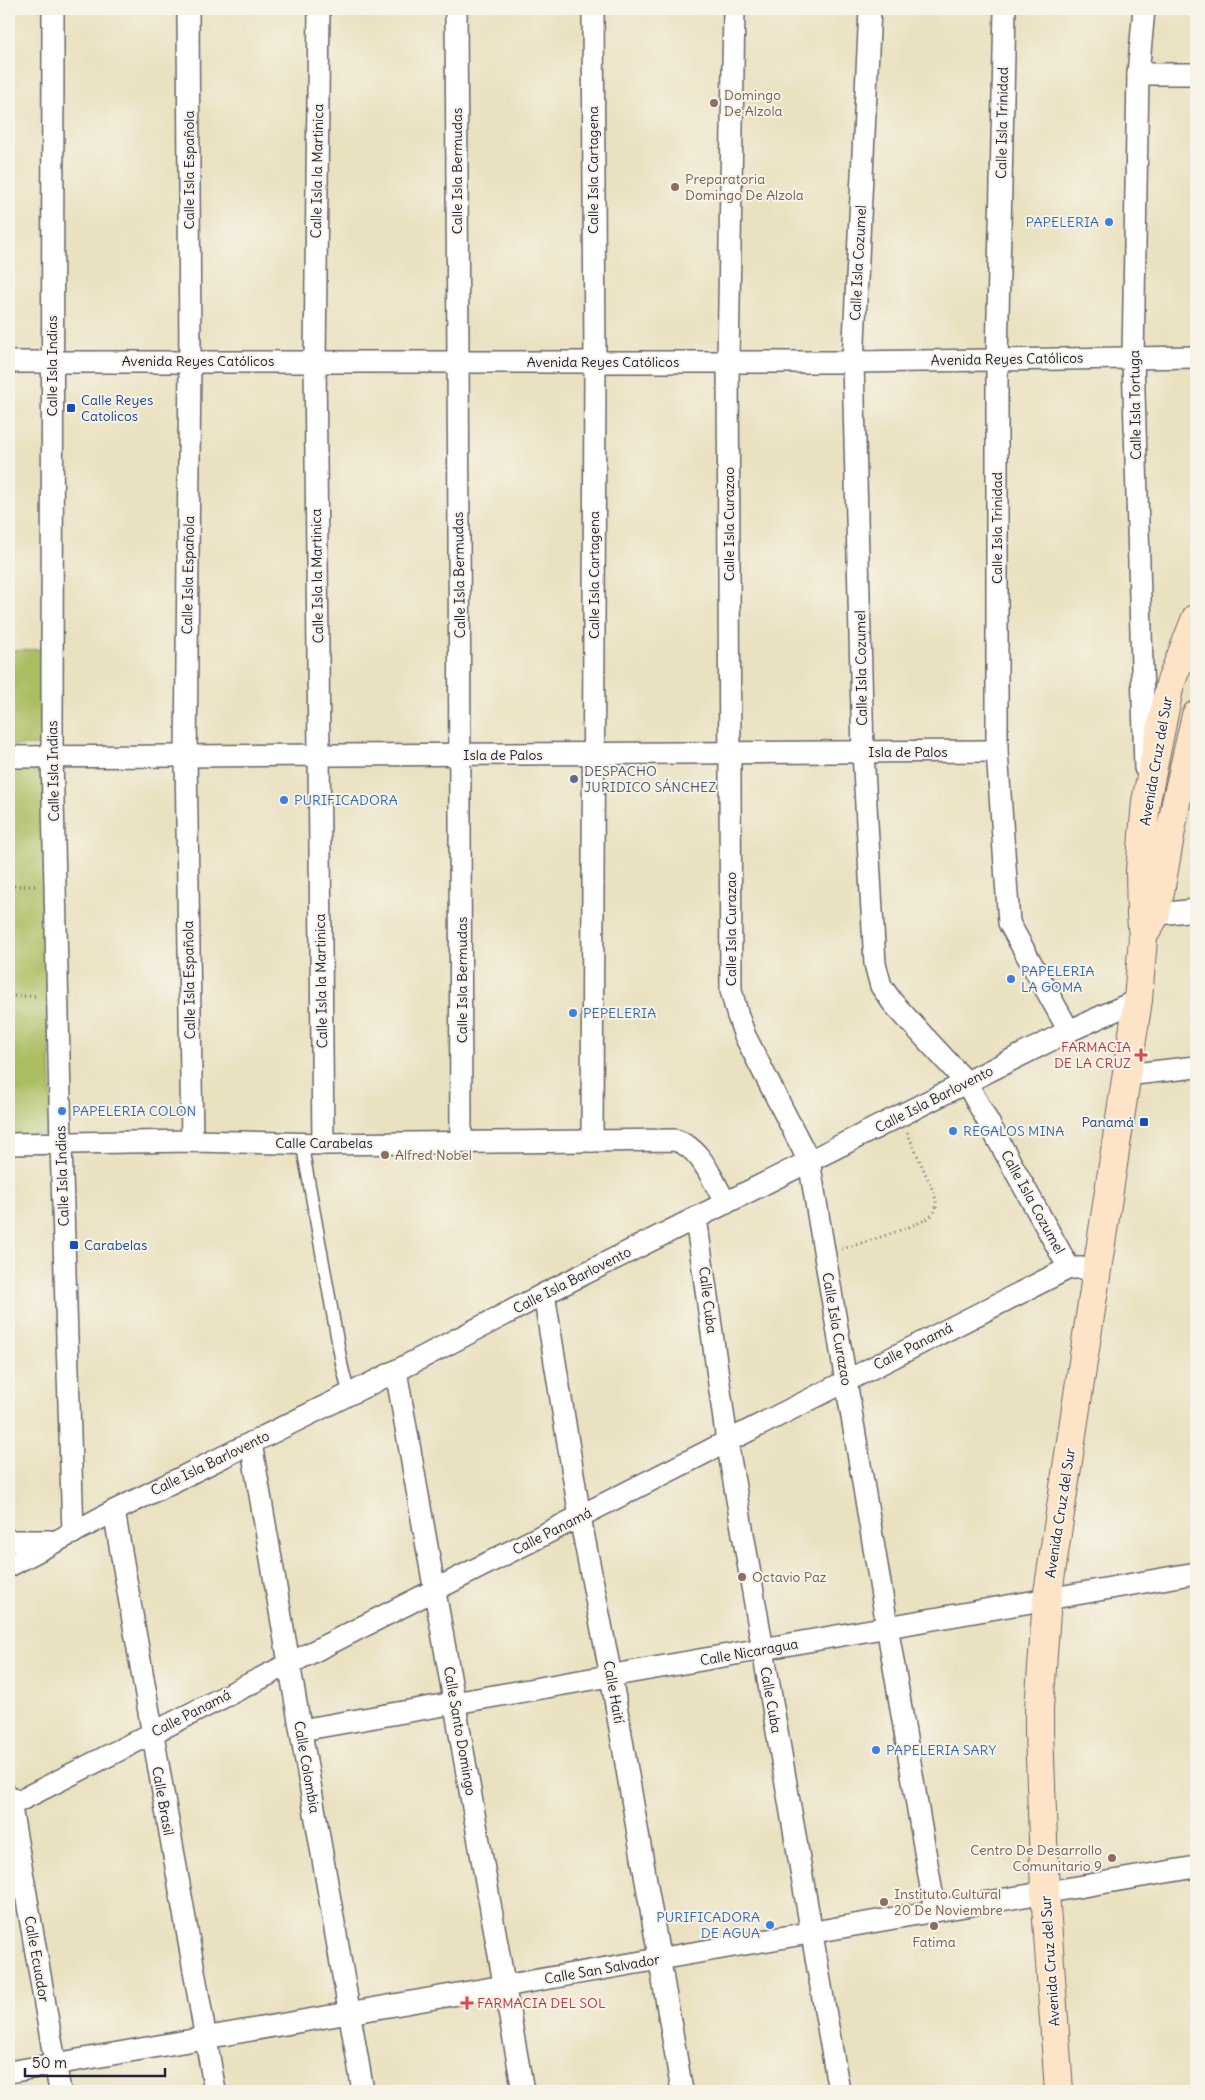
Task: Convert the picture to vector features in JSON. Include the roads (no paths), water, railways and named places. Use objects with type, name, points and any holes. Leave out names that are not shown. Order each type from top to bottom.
[{"type":"main road","name":"Avenida Cruz del Sur","points":[[1147,923],[1140,871],[1146,801],[1170,684],[1196,618]]},
{"type":"main road","name":"Avenida Cruz del Sur","points":[[1059,2091],[1046,1892],[1039,1709],[1047,1599],[1138,1000],[1147,923],[1196,715]]},
{"type":"street","name":"Calle Isla Indias","points":[[52,9],[52,757],[61,1143],[64,1537]]},
{"type":"street","name":"Calle Isla Española","points":[[188,9],[190,361],[186,756],[192,1142]]},
{"type":"street","name":"Calle Isla la Martinica","points":[[312,1144],[319,756],[315,361],[319,9]]},
{"type":"street","name":"Calle Isla Bermudas","points":[[456,9],[457,361],[462,755],[462,1142]]},
{"type":"street","name":"Calle Isla Cartagena","points":[[592,9],[595,362],[592,1141]]},
{"type":"street","name":"Calle Isla Curazao","points":[[734,9],[728,362],[731,990],[745,1036],[809,1161],[935,1910]]},
{"type":"street","name":"Calle Isla Cozumel","points":[[870,9],[853,362],[863,752],[875,964],[881,986],[893,1003],[966,1082],[1069,1268]]},
{"type":"street","name":"Calle Isla Trinidad","points":[[1005,9],[997,359],[997,751],[1010,923],[1069,1031]]},
{"type":"street","name":"Calle Isla Tortuga","points":[[1144,9],[1138,74],[1133,358],[1146,801]]},
{"type":"street","points":[[1138,74],[1196,74]]},
{"type":"street","name":"Avenida Reyes Católicos","points":[[9,362],[853,362],[1196,357]]},
{"type":"street","name":"Isla de Palos","points":[[9,757],[593,755],[997,751]]},
{"type":"street","points":[[1147,923],[1196,910]]},
{"type":"street","name":"Calle Isla Barlovento","points":[[9,1566],[114,1511],[966,1082],[1069,1031],[1138,1000]]},
{"type":"street","points":[[1126,1075],[1196,1067]]},
{"type":"street","name":"Calle Carabelas","points":[[9,1144],[192,1142],[312,1144],[675,1140],[687,1145],[700,1156],[726,1203]]},
{"type":"street","name":"Calle Cuba","points":[[696,1218],[726,1441],[810,1933],[839,2091]]},
{"type":"street","name":"Calle Panamá","points":[[9,1802],[151,1734],[1069,1268],[1098,1268]]},
{"type":"street","name":"Calle Haití","points":[[544,1294],[580,1517],[611,1676],[682,2091]]},
{"type":"street","name":"Calle Santo Domingo","points":[[396,1370],[523,2091]]},
{"type":"street","name":"Calle Colombia","points":[[251,1443],[363,2091]]},
{"type":"street","name":"Calle Brasil","points":[[114,1511],[151,1734],[215,2091]]},
{"type":"street","points":[[9,1541],[64,1537]]},
{"type":"street","name":"Calle Nicaragua","points":[[301,1730],[1196,1573]]},
{"type":"street","name":"Calle Ecuador","points":[[9,1802],[60,2091]]},
{"type":"street","name":"Calle San Salvador","points":[[9,2072],[935,1910],[1196,1867]]},
{"type":"lane","points":[[312,1144],[342,1366],[349,1394]]},
{"type":"place","name":"Domingo De Alzola","points":[[714,103]]},
{"type":"place","name":"Preparatoria Domingo De Alzola","points":[[675,187]]},
{"type":"place","name":"PAPELERIA","points":[[1109,222]]},
{"type":"place","name":"Calle Reyes Catolicos","points":[[71,408]]},
{"type":"place","name":"DESPACHO JURIDICO SÁNCHEZ","points":[[574,779]]},
{"type":"place","name":"PURIFICADORA","points":[[284,800]]},
{"type":"place","name":"PAPELERIA LA GOMA","points":[[1011,979]]},
{"type":"place","name":"PEPELERIA","points":[[573,1013]]},
{"type":"place","name":"FARMACIA DE LA CRUZ","points":[[1141,1055]]},
{"type":"place","name":"PAPELERIA COLON","points":[[62,1111]]},
{"type":"place","name":"Panamá","points":[[1144,1122]]},
{"type":"place","name":"REGALOS MINA","points":[[953,1131]]},
{"type":"place","name":"Alfred Nobel","points":[[385,1155]]},
{"type":"place","name":"Carabelas","points":[[74,1245]]},
{"type":"place","name":"Octavio Paz","points":[[742,1577]]},
{"type":"place","name":"PAPELERIA SARY","points":[[876,1750]]},
{"type":"place","name":"Centro De Desarrollo Comunitario 9","points":[[1112,1858]]},
{"type":"place","name":"Instituto Cultural 20 De Noviembre","points":[[884,1902]]},
{"type":"place","name":"PURIFICADORA DE AGUA","points":[[770,1925]]},
{"type":"place","name":"Fatima","points":[[934,1926]]},
{"type":"place","name":"FARMACIA DEL SOL","points":[[467,2003]]}]
